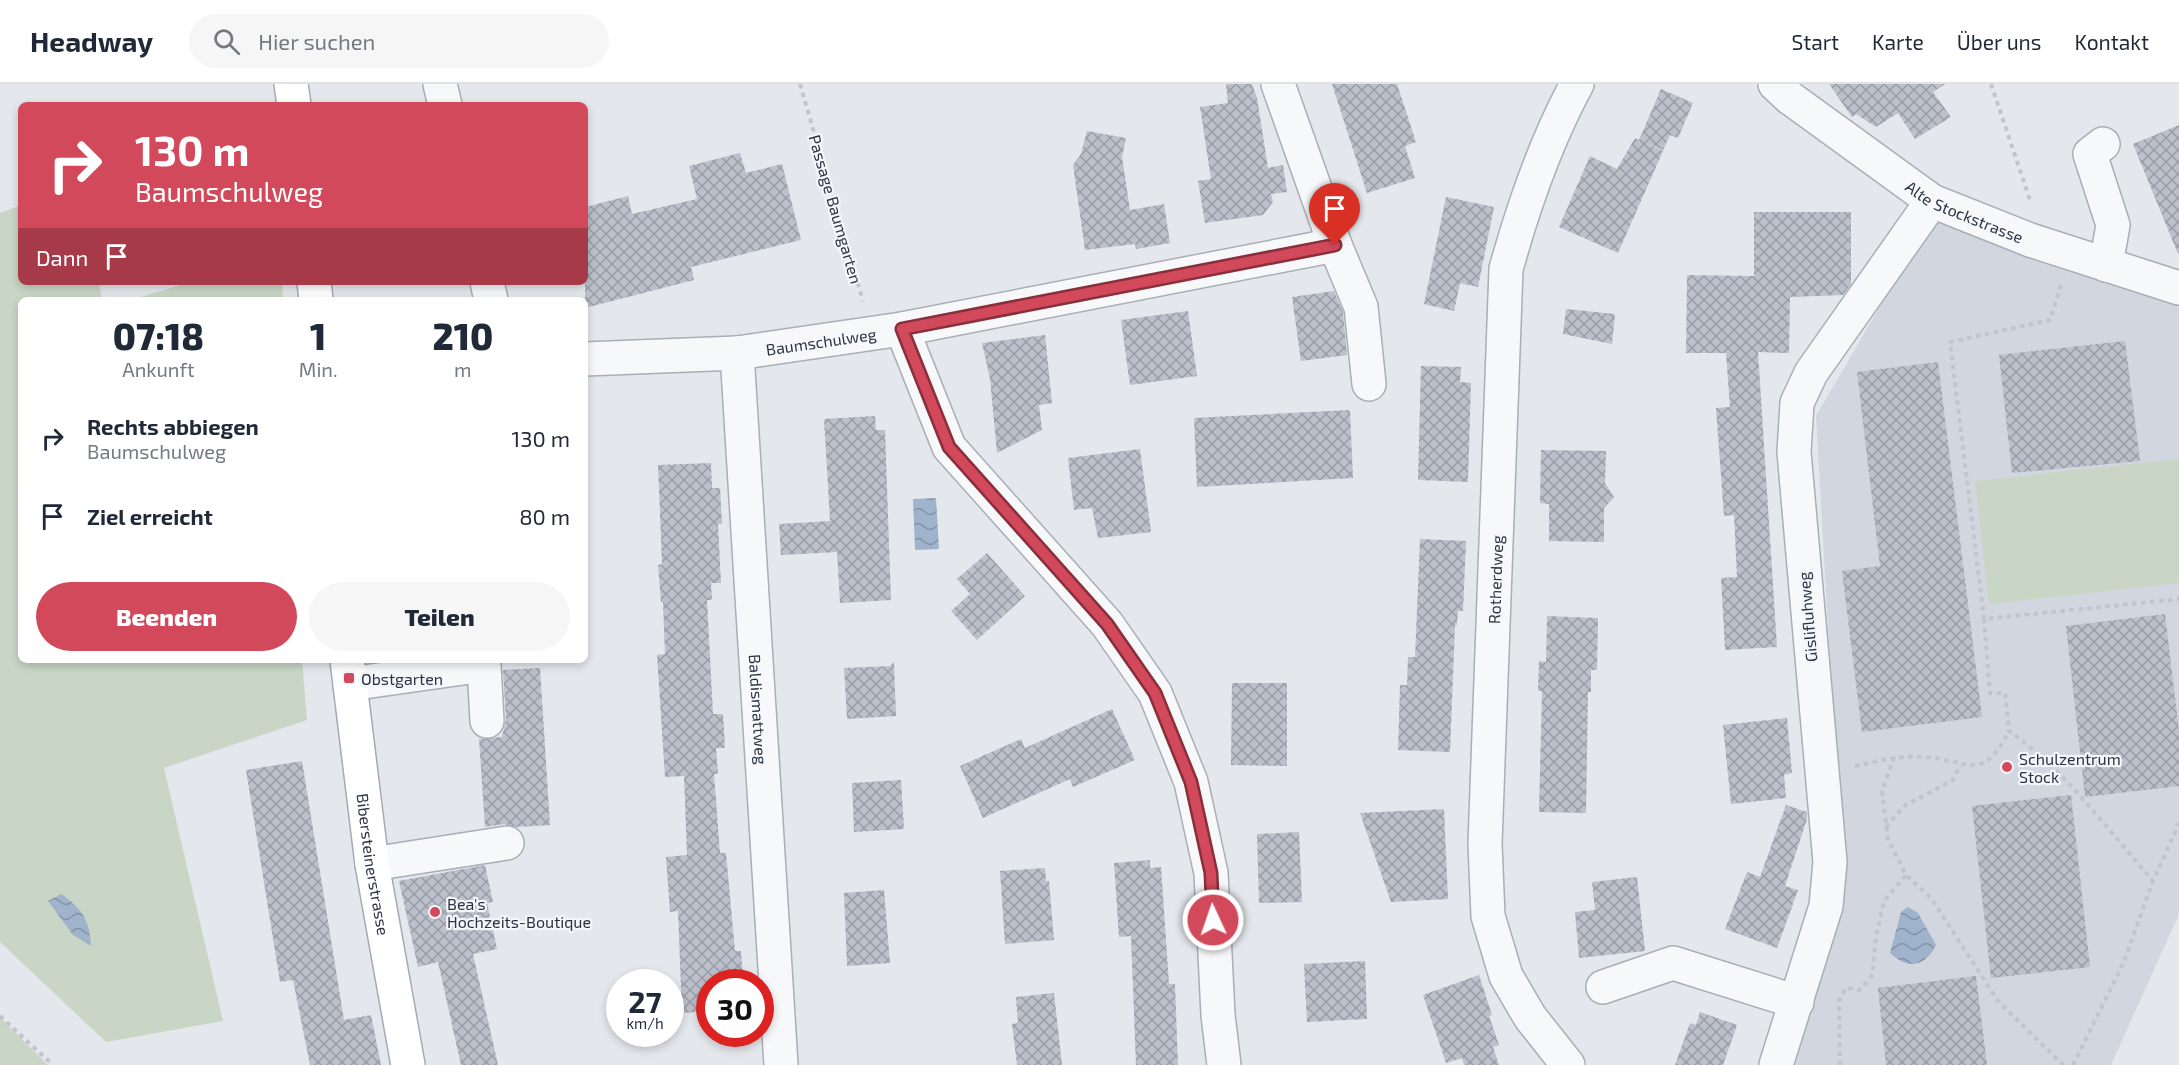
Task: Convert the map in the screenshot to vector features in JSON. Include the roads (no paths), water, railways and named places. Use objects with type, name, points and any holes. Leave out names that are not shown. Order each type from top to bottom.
[{"type":"main road","points":[[291,84],[294,102]]},
{"type":"main road","name":"Bibersteinerstrasse","points":[[349,672],[372,864],[408,1065]]},
{"type":"street","points":[[440,84],[444,102]]},
{"type":"street","points":[[1278,84],[1335,245],[1361,307],[1369,384]]},
{"type":"street","name":"Rotherdweg","points":[[1568,1065],[1530,1017],[1506,976],[1488,916],[1485,844],[1506,269],[1526,196],[1556,122],[1577,84]]},
{"type":"street","name":"Alte Stockstrasse","points":[[1775,84],[1790,98],[1932,201],[2030,240],[2179,288]]},
{"type":"street","points":[[2103,144],[2090,154],[2114,225],[2106,265]]},
{"type":"street","name":"Gislifluhweg","points":[[1776,1065],[1826,906],[1830,862],[1794,452],[1797,403],[1811,374],[1932,201]]},
{"type":"street","name":"Baumschulweg","points":[[588,359],[737,352],[887,331],[1335,245]]},
{"type":"street","points":[[887,331],[949,447],[1107,624],[1155,693],[1191,782],[1211,873],[1218,1015],[1224,1065]]},
{"type":"street","name":"Baldismattweg","points":[[737,352],[781,1065]]},
{"type":"street","points":[[349,672],[484,665],[487,721]]},
{"type":"street","points":[[372,864],[507,843]]},
{"type":"street","points":[[1603,987],[1673,963],[1797,1002]]},
{"type":"water","points":[[936,498],[939,549],[915,550],[913,499]]},
{"type":"water","points":[[61,894],[84,916],[89,929],[91,946],[73,935],[48,901]]},
{"type":"water","points":[[1908,907],[1918,913],[1936,945],[1927,958],[1916,964],[1903,962],[1890,953],[1901,912]]},
{"type":"place","name":"Obstgarten","points":[[349,678]]},
{"type":"place","name":"Schulzentrum Stock","points":[[2007,767]]},
{"type":"place","name":"Bea's Hochzeits-Boutique","points":[[435,912]]}]
